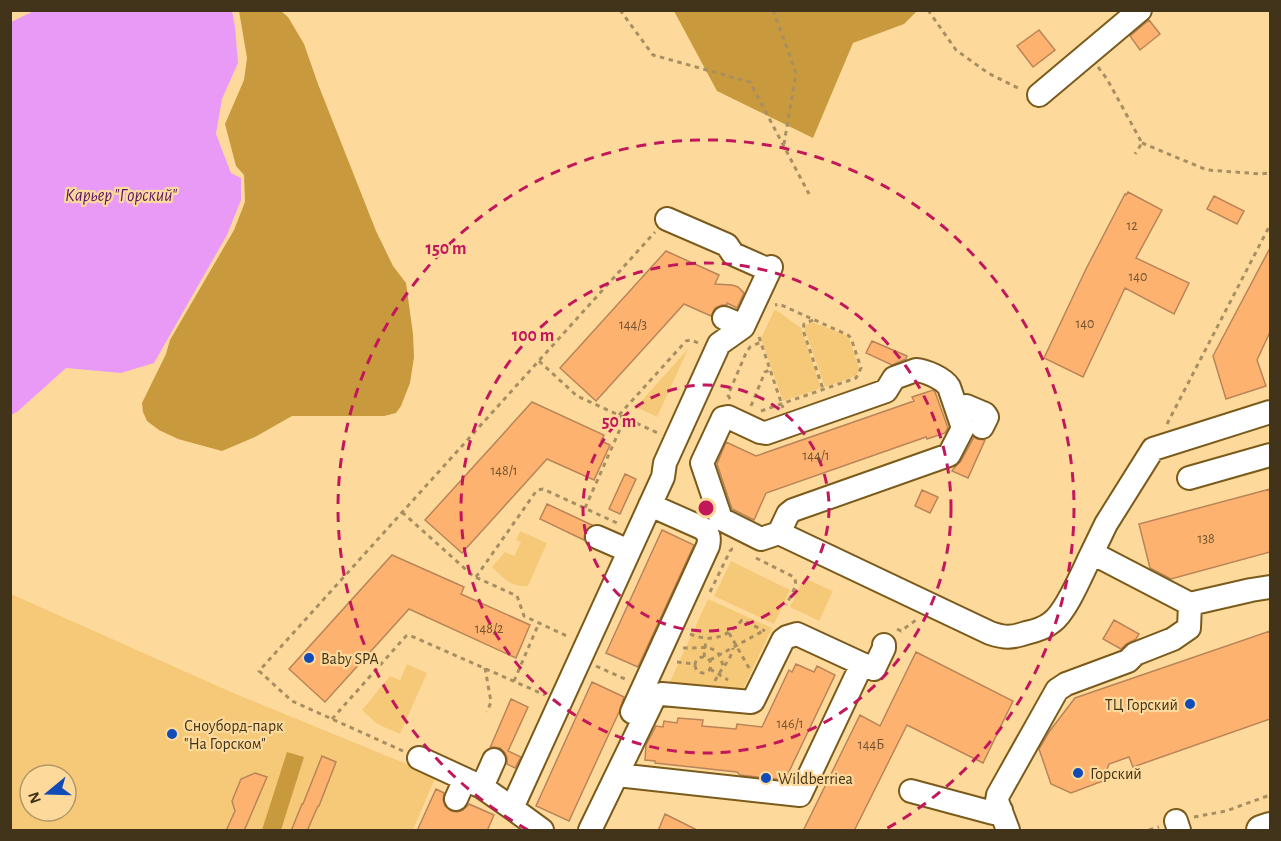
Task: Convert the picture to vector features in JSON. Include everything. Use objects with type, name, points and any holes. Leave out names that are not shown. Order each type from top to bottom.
[{"type":"main road","points":[[1261,831],[1270,827]]},
{"type":"street","points":[[1039,95],[1140,10]]},
{"type":"street","points":[[512,808],[663,477],[665,463],[719,344],[742,326],[770,269],[733,254],[727,246],[667,219]]},
{"type":"street","points":[[779,533],[790,512],[949,455],[963,428],[957,409],[948,384],[919,370],[894,378],[886,391],[786,414],[763,433],[751,414],[723,418],[703,459],[702,467],[721,519],[761,539],[779,533],[990,633],[1013,638],[1038,630],[1052,622],[1064,609],[1106,524],[1153,449],[1270,412]]},
{"type":"street","points":[[957,409],[966,406],[985,414],[987,417],[982,427]]},
{"type":"street","points":[[1189,478],[1270,455]]},
{"type":"street","points":[[578,831],[652,691],[710,538],[702,528],[650,505]]},
{"type":"street","points":[[597,537],[633,542]]},
{"type":"street","points":[[1092,553],[1191,604],[1270,587]]},
{"type":"street","points":[[911,791],[1000,821],[998,795],[1057,690],[1066,684],[1128,661],[1135,654],[1173,639],[1189,628],[1191,604]]},
{"type":"street","points":[[652,691],[750,702],[756,698],[761,688],[773,632],[787,636],[800,634],[874,669],[889,636]]},
{"type":"street","points":[[617,775],[800,795],[862,664]]},
{"type":"street","points":[[590,831],[657,695],[652,691]]},
{"type":"street","points":[[419,758],[468,788],[512,808],[542,831]]},
{"type":"street","points":[[468,788],[494,760]]},
{"type":"path","points":[[620,10],[653,55],[750,82],[809,195]]},
{"type":"path","points":[[773,10],[796,73],[783,146]]},
{"type":"path","points":[[928,10],[956,50],[988,73],[1019,89],[1039,95]]},
{"type":"path","points":[[1088,54],[1107,79],[1142,143],[1207,170],[1270,173]]},
{"type":"path","points":[[1135,154],[1142,143]]},
{"type":"path","points":[[419,758],[292,701],[259,671],[667,219]]},
{"type":"path","points":[[1153,449],[1270,225]]},
{"type":"path","points":[[761,342],[750,347],[746,353],[728,395],[729,399],[751,414],[786,414],[824,389],[856,378],[861,368],[849,336],[779,304],[774,306]]},
{"type":"path","points":[[814,320],[804,324],[803,330],[824,389]]},
{"type":"path","points":[[742,326],[761,342],[786,414]]},
{"type":"path","points":[[619,415],[686,341],[692,340],[716,351]]},
{"type":"path","points":[[539,361],[577,396],[675,441]]},
{"type":"path","points":[[751,414],[765,372],[770,370]]},
{"type":"path","points":[[585,508],[625,418]]},
{"type":"path","points":[[476,577],[537,490],[543,489],[585,508],[633,542]]},
{"type":"path","points":[[402,512],[476,577],[517,596],[524,616],[540,623],[583,652],[652,691],[677,662],[690,634],[706,639],[722,637],[742,620],[773,632]]},
{"type":"path","points":[[710,593],[730,551],[736,549],[745,553]]},
{"type":"path","points":[[755,558],[794,576],[796,584],[786,605]]},
{"type":"path","points":[[889,636],[901,631],[917,619],[924,602]]},
{"type":"path","points":[[514,681],[540,623]]},
{"type":"path","points":[[710,660],[773,632]]},
{"type":"path","points":[[729,633],[735,647],[761,688]]},
{"type":"path","points":[[332,719],[406,636],[410,635],[560,702]]},
{"type":"path","points":[[704,657],[706,639]]},
{"type":"path","points":[[683,648],[705,647],[715,650],[720,655],[723,667]]},
{"type":"path","points":[[713,688],[716,677],[729,661],[735,647]]},
{"type":"path","points":[[704,657],[710,660],[711,666],[706,672],[698,670],[696,664],[698,659],[704,657]]},
{"type":"path","points":[[677,662],[696,664]]},
{"type":"path","points":[[485,668],[491,702],[487,712]]},
{"type":"path","points":[[1226,811],[1270,795]]},
{"type":"shaded area","points":[[239,11],[281,11],[288,17],[304,44],[376,231],[393,266],[406,283],[414,357],[410,383],[396,413],[384,416],[292,416],[255,437],[222,451],[178,439],[159,430],[147,421],[142,403],[166,354],[170,340],[234,230],[245,202],[244,175],[236,166],[225,124],[244,80],[247,58]]},
{"type":"shaded area","points":[[674,11],[917,11],[904,24],[853,43],[813,138],[717,91]]},
{"type":"shaded area","points":[[776,310],[801,328],[821,388],[783,401],[761,338]]},
{"type":"shaded area","points":[[812,322],[848,336],[859,368],[855,376],[825,387],[805,330],[805,326]]},
{"type":"shaded area","points":[[688,349],[657,417],[636,407]]},
{"type":"shaded area","points":[[520,531],[547,543],[528,586],[511,583],[492,567],[505,552],[514,556],[521,542],[516,540]]},
{"type":"shaded area","points":[[731,561],[790,590],[774,624],[714,596]]},
{"type":"shaded area","points":[[804,578],[833,591],[819,621],[790,607]]},
{"type":"shaded area","name":"Сноуборд-парк \"На Горском\"","points":[[11,594],[231,692],[436,776],[413,830],[11,830]]},
{"type":"shaded area","points":[[708,599],[772,628],[743,689],[670,682]]},
{"type":"shaded area","points":[[407,664],[427,673],[400,734],[377,724],[362,710],[390,676],[400,680]]},
{"type":"shaded area","points":[[287,752],[304,757],[281,830],[262,830]]},
{"type":"water","name":"Карьер \"Горский\"","points":[[36,10],[232,11],[238,63],[222,99],[216,134],[231,173],[241,178],[241,200],[227,235],[154,363],[121,373],[66,368],[11,415],[11,22]]},
{"type":"building","points":[[1149,20],[1160,34],[1140,50],[1130,36]]},
{"type":"building","points":[[1039,30],[1055,50],[1033,67],[1017,46]]},
{"type":"building","points":[[1128,192],[1162,210],[1136,258],[1189,283],[1174,314],[1125,288],[1083,377],[1044,358],[1086,269]]},
{"type":"building","points":[[1214,196],[1244,211],[1237,224],[1207,209]]},
{"type":"building","points":[[1270,248],[1270,332],[1257,360],[1266,386],[1226,399],[1213,356]]},
{"type":"building","points":[[666,251],[719,275],[715,284],[738,287],[744,293],[737,308],[727,303],[727,305],[715,308],[711,316],[684,304],[596,401],[560,368]]},
{"type":"building","points":[[872,341],[907,356],[906,359],[892,365],[866,353]]},
{"type":"building","points":[[933,390],[948,428],[945,433],[927,439],[926,437],[766,493],[754,520],[732,509],[717,464],[726,442],[756,456],[914,401],[912,397]]},
{"type":"building","points":[[532,402],[604,435],[601,441],[610,445],[594,480],[547,459],[462,553],[425,520]]},
{"type":"building","points":[[974,437],[985,440],[968,478],[952,471],[961,461]]},
{"type":"building","points":[[625,474],[636,479],[620,514],[609,509]]},
{"type":"building","points":[[1270,489],[1270,552],[1171,579],[1150,568],[1139,524]]},
{"type":"building","points":[[922,490],[938,497],[930,513],[915,506]]},
{"type":"building","points":[[547,504],[592,525],[585,531],[584,540],[540,519]]},
{"type":"building","points":[[662,530],[694,545],[638,667],[606,653]]},
{"type":"building","points":[[392,555],[464,587],[461,594],[530,625],[516,658],[409,609],[325,702],[289,669]]},
{"type":"building","points":[[1114,620],[1139,634],[1136,639],[1121,649],[1103,639]]},
{"type":"building","name":"ТЦ Горский","points":[[1270,631],[1270,719],[1133,767],[1129,757],[1109,764],[1103,781],[1071,793],[1051,784],[1039,749],[1075,698]]},
{"type":"building","points":[[916,652],[1013,701],[983,763],[907,725],[854,831],[803,831],[860,715],[880,726]]},
{"type":"building","points":[[796,664],[814,672],[817,666],[835,675],[785,780],[645,760],[646,745],[656,726],[663,727],[664,721],[677,723],[678,718],[703,720],[702,726],[736,729],[737,724],[762,727],[789,670],[792,672]]},
{"type":"building","points":[[592,682],[624,697],[569,821],[536,806]]},
{"type":"building","points":[[511,699],[528,707],[508,751],[521,757],[515,768],[507,764],[505,753],[500,748],[490,748]]},
{"type":"building","points":[[322,756],[336,762],[319,806],[307,831],[291,831],[303,804]]},
{"type":"building","points":[[255,773],[267,777],[244,831],[226,831],[235,811],[232,801],[241,779]]},
{"type":"building","points":[[436,789],[444,793],[445,806],[451,811],[463,810],[469,804],[494,815],[487,831],[417,831]]},
{"type":"building","points":[[665,814],[699,831],[658,831]]},
{"type":"place","name":"Baby SPA","points":[[309,658]]},
{"type":"place","name":"ТЦ Горский","points":[[1190,704]]},
{"type":"place","name":"Сноуборд-парк \"На Горском\"","points":[[172,734]]},
{"type":"place","name":"Горский","points":[[1078,773]]},
{"type":"place","name":"Wildberriea","points":[[766,778]]}]
